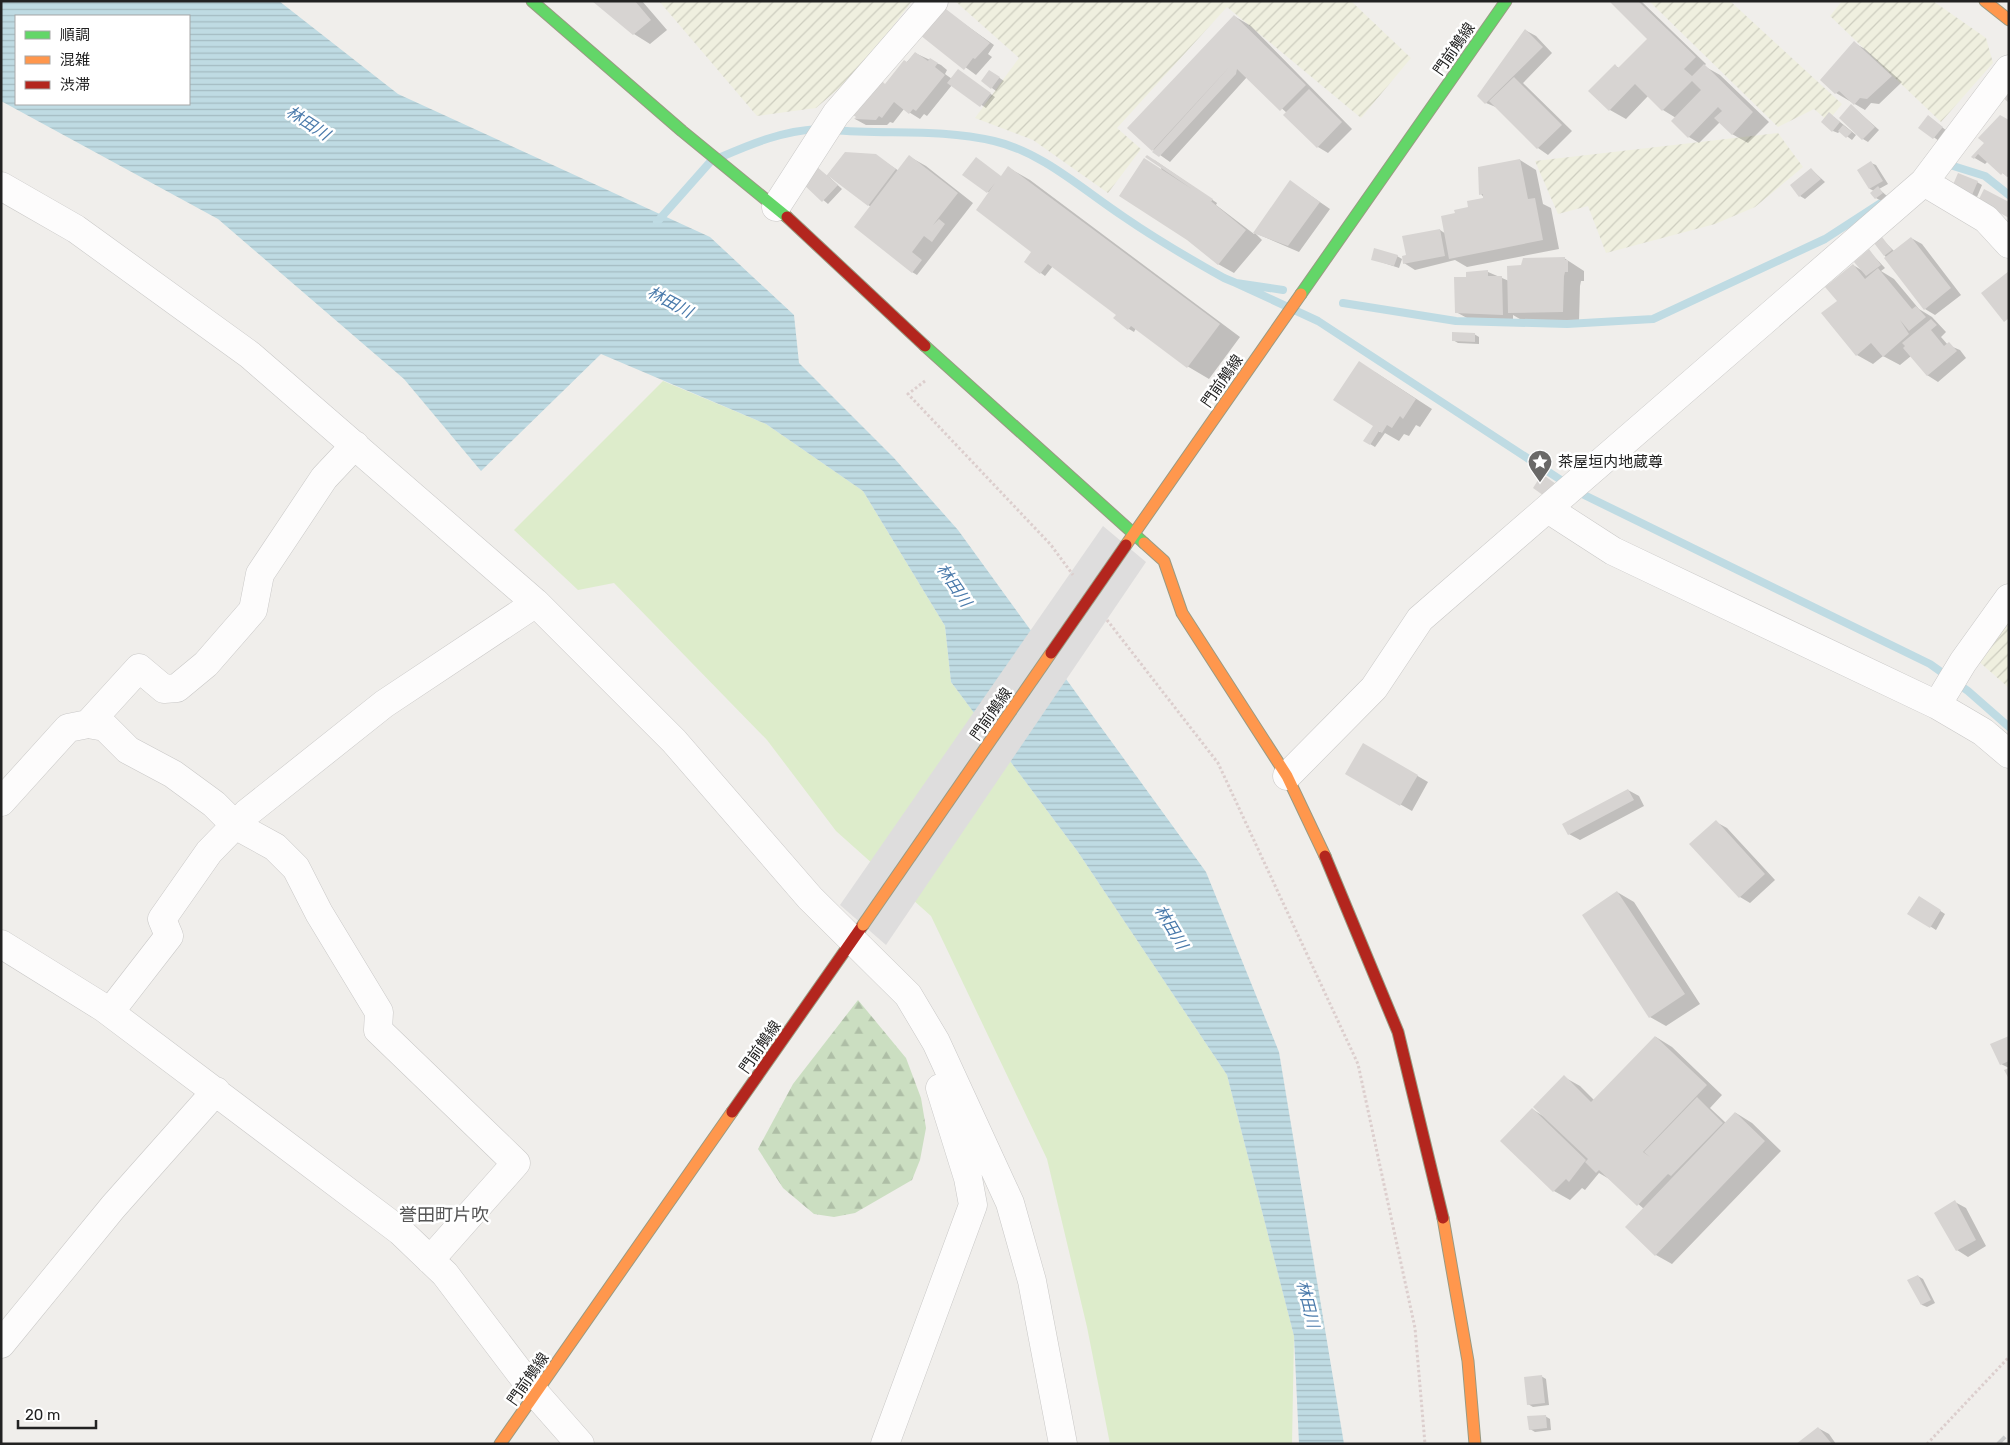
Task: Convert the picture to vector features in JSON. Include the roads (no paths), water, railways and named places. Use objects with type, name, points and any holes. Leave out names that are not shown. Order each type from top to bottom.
[{"type":"street","points":[[532,1],[682,131],[776,207],[945,365],[1164,561],[1182,613],[1287,776],[1328,862],[1398,1032],[1442,1215],[1468,1361],[1475,1444]]},
{"type":"street","points":[[776,207],[836,114],[934,1]]},
{"type":"street","name":"門前鵤線","points":[[500,1444],[1506,1]]},
{"type":"street","points":[[1984,1],[2009,20]]},
{"type":"street","points":[[1287,776],[1374,688],[1420,619],[1924,182],[2009,70]]},
{"type":"street","points":[[1924,182],[1986,219],[2009,244]]},
{"type":"street","points":[[1,186],[76,230],[250,355],[355,445],[536,603],[674,741],[810,898],[858,932],[908,995],[936,1042],[1010,1203],[1032,1281],[1063,1444]]},
{"type":"street","points":[[88,724],[139,668],[164,688],[177,688],[206,664],[253,610],[260,574],[324,478],[355,445]]},
{"type":"street","points":[[1548,509],[1613,551],[1937,705],[1983,732],[2009,754]]},
{"type":"street","points":[[1937,705],[1963,662],[2009,598]]},
{"type":"street","points":[[110,1012],[169,936],[162,919],[209,852],[235,825],[300,769],[384,704],[536,603]]},
{"type":"street","points":[[1,802],[68,728],[88,724],[105,727],[128,750],[173,774],[214,804],[235,825],[275,847],[296,868],[318,913],[379,1012],[378,1030],[516,1164],[430,1260]]},
{"type":"street","points":[[1,944],[110,1012],[400,1231],[445,1274],[536,1394],[580,1444]]},
{"type":"street","points":[[885,1444],[973,1205],[968,1178],[955,1133],[935,1076],[936,1042]]},
{"type":"street","points":[[1,1344],[113,1207],[216,1091]]},
{"type":"water","name":"林田川","points":[[1,1],[279,1],[398,94],[710,237],[794,315],[799,363],[894,458],[958,530],[1206,872],[1279,1052],[1344,1444],[1299,1444],[1294,1336],[1227,1075],[1078,852],[951,682],[945,626],[863,491],[766,424],[601,354],[481,471],[404,379],[218,219],[1,101]]},
{"type":"waterway","points":[[721,157],[768,138],[818,129]]},
{"type":"waterway","points":[[832,130],[953,134],[1012,146],[1062,173],[1148,233],[1224,278],[1236,283],[1283,290]]},
{"type":"waterway","points":[[657,222],[711,161]]},
{"type":"waterway","points":[[1950,165],[1985,176],[2009,195]]},
{"type":"waterway","points":[[1343,303],[1456,321],[1567,324],[1653,319],[1825,239],[1879,204]]},
{"type":"waterway","points":[[1236,283],[1318,321],[1567,484]]},
{"type":"waterway","points":[[1576,491],[1930,664],[1968,691],[2009,727]]},
{"type":"railway","points":[[1998,1444],[2009,1433]]},
{"type":"place","name":"茶屋垣内地蔵尊","points":[[1540,483]]},
{"type":"district","name":"誉田町片吹","points":[[444,1215]]}]
